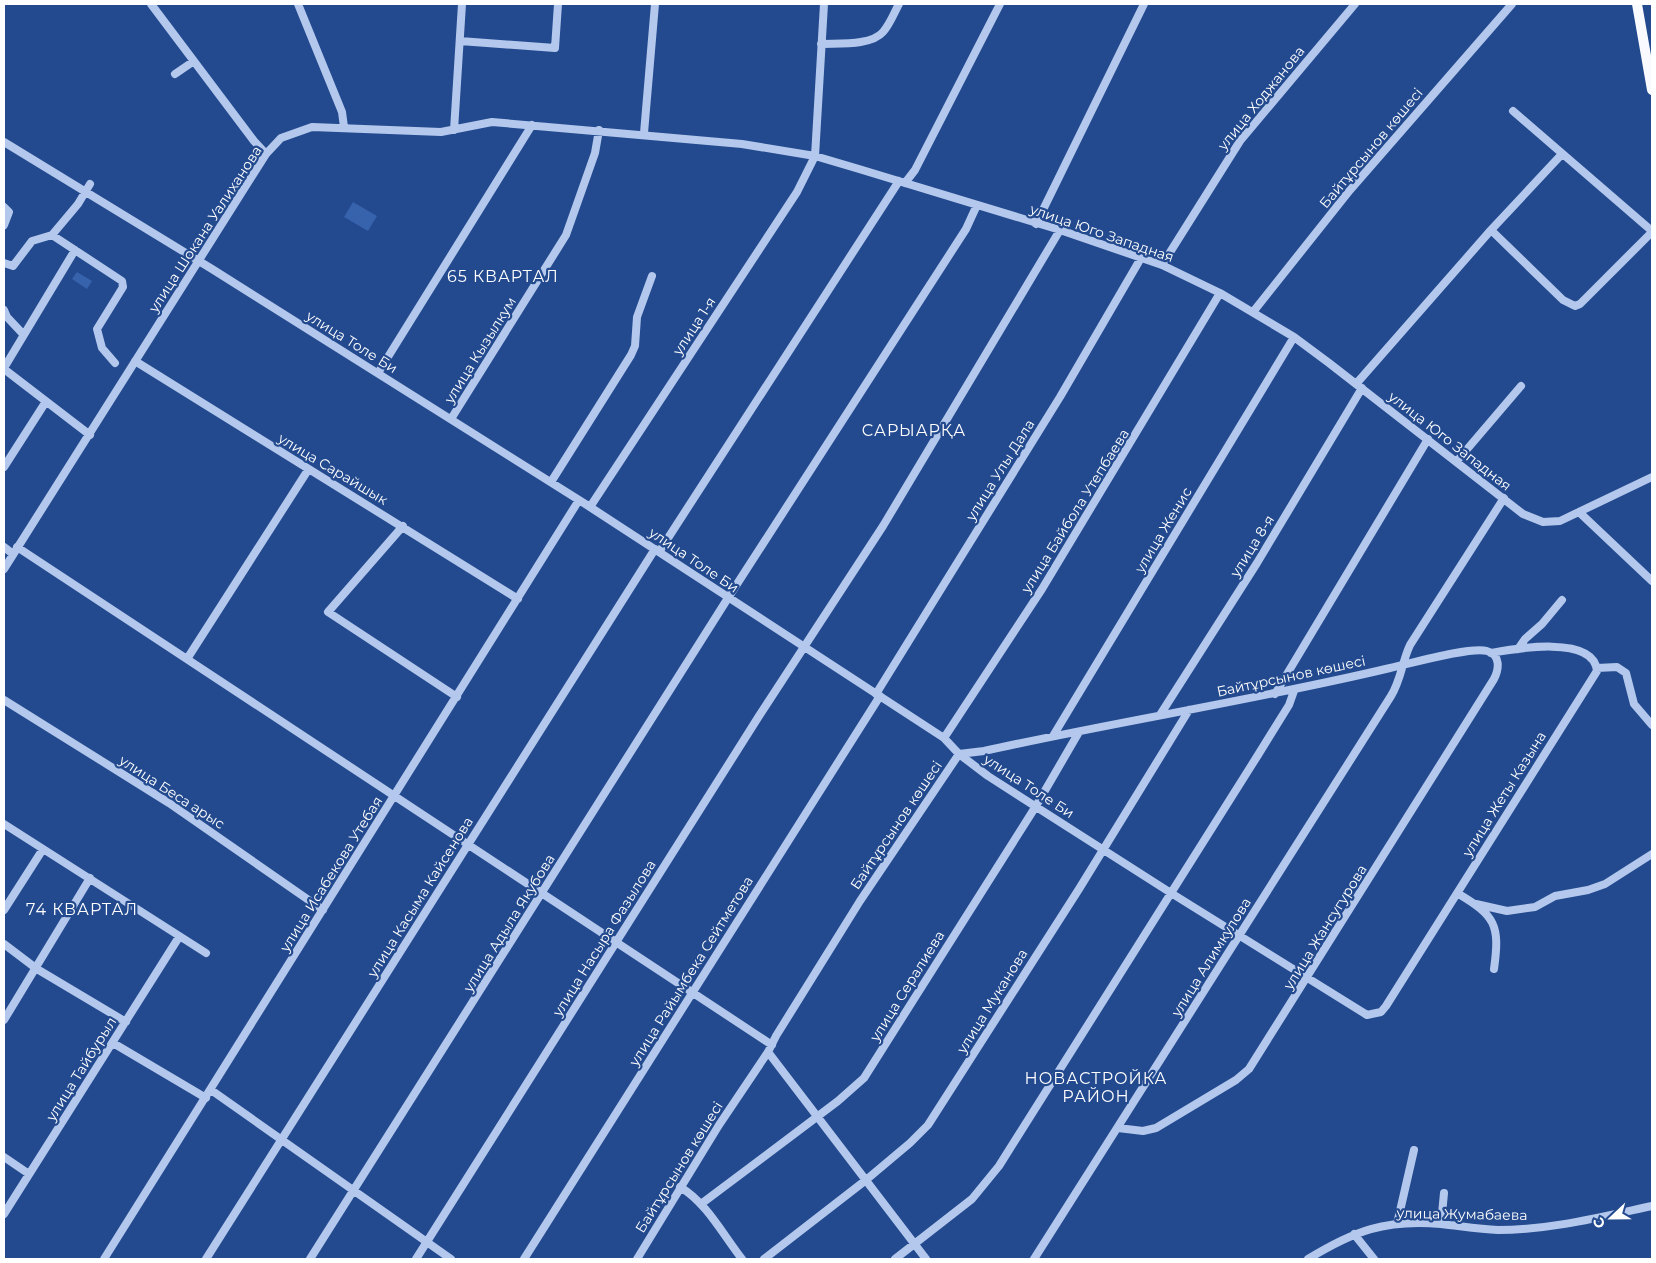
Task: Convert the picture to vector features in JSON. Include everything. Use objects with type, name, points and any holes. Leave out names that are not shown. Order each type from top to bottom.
[{"type":"main road","points":[[1637,4],[1648,40],[1652,90]]},
{"type":"street","points":[[151,4],[266,154]]},
{"type":"street","points":[[298,4],[342,112],[344,127]]},
{"type":"street","points":[[454,130],[462,4]]},
{"type":"street","points":[[460,41],[555,48],[558,4]]},
{"type":"street","points":[[644,133],[655,4]]},
{"type":"street","points":[[814,156],[824,4]]},
{"type":"street","points":[[821,44],[864,41],[879,37],[887,27],[898,4]]},
{"type":"street","name":"улица Касыма Кайсенова","points":[[206,1259],[468,843],[657,550],[902,182],[915,170],[1000,4]]},
{"type":"street","points":[[1036,224],[1144,4]]},
{"type":"street","name":"улица Ходжанова","points":[[1162,265],[1240,141],[1355,4]]},
{"type":"street","name":"Байтұрсынов көшесі","points":[[1253,312],[1350,190],[1512,4]]},
{"type":"street","points":[[175,74],[194,61]]},
{"type":"street","points":[[1491,230],[1563,300],[1575,306],[1580,304],[1652,232],[1513,111]]},
{"type":"street","name":"улица Шокана Уалиханова","points":[[4,569],[266,154],[281,138],[299,130],[312,127],[426,132],[454,130],[492,122],[644,133]]},
{"type":"street","points":[[378,373],[532,125]]},
{"type":"street","name":"улица Кызылкум","points":[[451,419],[566,235],[595,153],[599,130]]},
{"type":"street","name":"улица Юго Западная","points":[[644,133],[742,144],[814,156],[1060,230],[1162,265],[1220,293],[1294,337],[1523,514],[1543,522],[1560,521],[1652,477]]},
{"type":"street","name":"улица Толе Би","points":[[4,142],[87,187],[199,260],[551,482],[944,738],[959,754],[1103,850],[1308,976],[1361,1011]]},
{"type":"street","name":"улица 8-я","points":[[1160,716],[1257,563],[1359,386],[1491,230],[1562,154]]},
{"type":"street","name":"улица 1-я","points":[[590,507],[797,192],[814,156]]},
{"type":"street","points":[[4,263],[13,266],[32,241],[52,235],[78,204],[87,187]]},
{"type":"street","name":"улица Адыла Якубова","points":[[310,1259],[728,598],[916,308],[966,229],[978,205]]},
{"type":"street","points":[[4,207],[9,212],[9,216],[4,225]]},
{"type":"street","name":"улица Насыра Фазылова","points":[[416,1259],[804,647],[883,526],[1060,230]]},
{"type":"street","points":[[52,235],[121,279],[123,287],[97,329],[102,348],[115,363]]},
{"type":"street","points":[[75,250],[23,334],[4,369],[45,403],[90,435]]},
{"type":"street","name":"улица Улы Дала","points":[[878,695],[1060,397],[1141,258]]},
{"type":"street","points":[[551,482],[631,355],[635,346],[637,318],[652,276]]},
{"type":"street","name":"улица Байбола Утепбаева","points":[[944,738],[1042,589],[1220,293]]},
{"type":"street","points":[[4,310],[7,317],[23,334]]},
{"type":"street","name":"улица Женис","points":[[1053,736],[1294,337]]},
{"type":"street","name":"улица Сарайшык","points":[[135,360],[308,470],[403,526],[518,599]]},
{"type":"street","points":[[1456,461],[1521,386]]},
{"type":"street","points":[[4,467],[45,403]]},
{"type":"street","points":[[1275,694],[1428,439]]},
{"type":"street","points":[[187,660],[308,470]]},
{"type":"street","name":"улица Алимкулова","points":[[1034,1259],[1398,685],[1402,666],[1410,645],[1504,498]]},
{"type":"street","name":"улица Исабекова Утебая","points":[[104,1259],[212,1090],[578,500]]},
{"type":"street","points":[[1579,512],[1652,581]]},
{"type":"street","points":[[403,526],[328,612],[457,697]]},
{"type":"street","points":[[4,547],[15,550],[468,843],[541,894],[693,992],[770,1049],[817,1116],[926,1259]]},
{"type":"street","points":[[1518,649],[1562,600]]},
{"type":"street","points":[[1491,653],[1563,646],[1584,654],[1597,668],[1617,667],[1626,673],[1634,704],[1652,725]]},
{"type":"street","name":"Байтұрсынов көшесі","points":[[637,1259],[719,1124],[770,1049],[860,901],[959,754],[984,751],[1053,736],[1294,691],[1470,652],[1486,650],[1491,653]]},
{"type":"street","name":"улица Жансугурова","points":[[1118,1128],[1144,1131],[1156,1128],[1249,1070],[1498,670],[1498,662],[1491,653]]},
{"type":"street","name":"улица Жеты Казына","points":[[1361,1011],[1367,1015],[1374,1015],[1386,1006],[1594,678],[1597,668]]},
{"type":"street","points":[[895,1259],[972,1199],[999,1166],[1289,705],[1294,691]]},
{"type":"street","name":"улица Райымбека Сейтметова","points":[[524,1259],[878,695]]},
{"type":"street","name":"улица Беса арыс","points":[[4,700],[177,808],[323,910]]},
{"type":"street","name":"улица Муканова","points":[[764,1259],[866,1180],[910,1143],[928,1125],[1103,850],[1188,710]]},
{"type":"street","name":"улица Сералиева","points":[[701,1204],[864,1078],[1036,806],[1080,732]]},
{"type":"street","points":[[4,824],[206,953]]},
{"type":"street","points":[[4,910],[43,849]]},
{"type":"street","points":[[1476,904],[1507,911],[1535,907],[1555,896],[1588,890],[1605,884],[1652,854]]},
{"type":"street","points":[[4,1020],[37,969],[90,878]]},
{"type":"street","points":[[1457,893],[1476,904],[1492,921],[1496,932],[1497,945],[1494,969]]},
{"type":"street","name":"улица Тайбурыл","points":[[4,1214],[179,937]]},
{"type":"street","points":[[4,944],[37,969],[126,1022]]},
{"type":"street","points":[[113,1044],[206,1098]]},
{"type":"street","points":[[212,1090],[451,1259]]},
{"type":"street","points":[[1397,1224],[1414,1150]]},
{"type":"street","points":[[4,1157],[30,1174]]},
{"type":"street","points":[[680,1187],[692,1194],[701,1204],[742,1259]]},
{"type":"street","points":[[1440,1224],[1444,1193]]},
{"type":"street","name":"улица Жумабаева","points":[[1308,1259],[1354,1234],[1397,1224],[1440,1224],[1497,1230],[1535,1228],[1565,1225],[1652,1206]]},
{"type":"street","points":[[1354,1234],[1374,1259]]},
{"type":"shaded area","points":[[353,202],[377,216],[368,231],[344,217]]},
{"type":"shaded area","points":[[77,272],[92,281],[87,289],[72,279]]},
{"type":"district","name":"65 КВАРТАЛ","points":[[503,276]]},
{"type":"district","name":"САРЫАРҚА","points":[[914,430]]},
{"type":"district","name":"74 КВАРТАЛ","points":[[82,909]]},
{"type":"district","name":"НОВАСТРОЙКА РАЙОН","points":[[1096,1087]]}]
